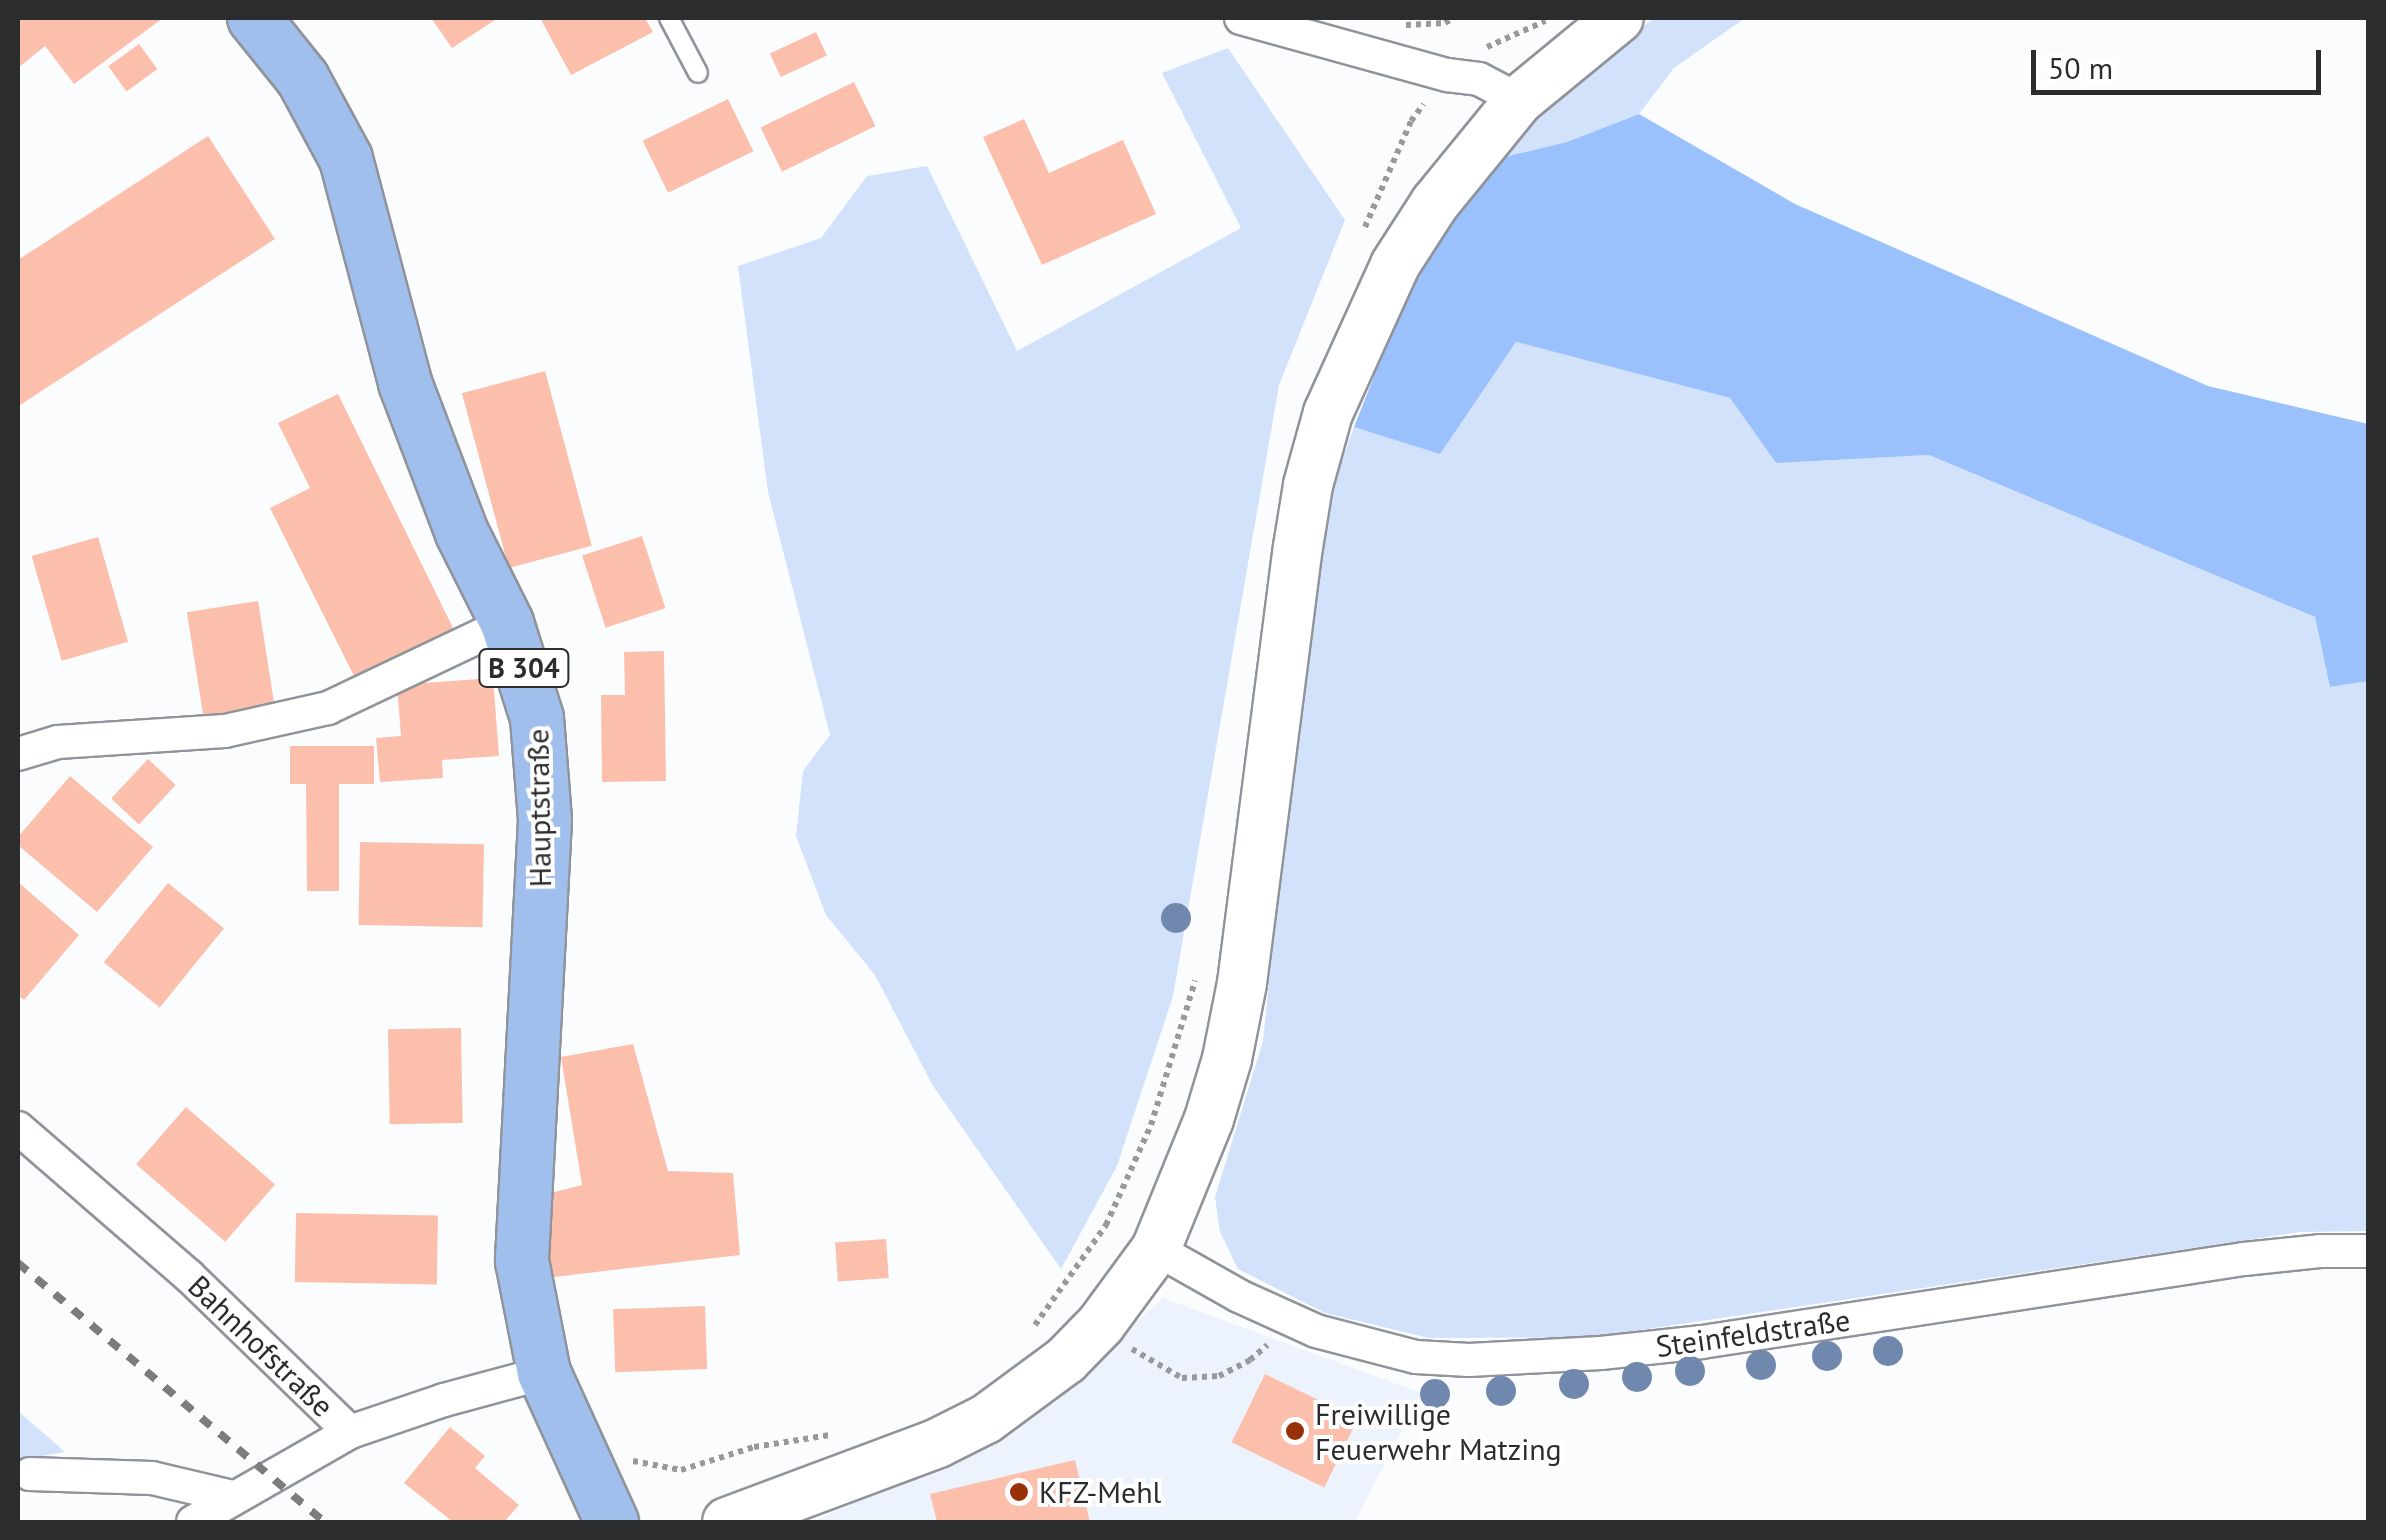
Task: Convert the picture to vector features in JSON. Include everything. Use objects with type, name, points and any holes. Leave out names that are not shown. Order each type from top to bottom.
[{"type":"main road","name":"Hauptstraße","points":[[254,18],[304,79],[346,159],[405,384],[462,533],[506,623],[531,691],[544,768],[545,820],[522,1261],[544,1373],[575,1449],[612,1522]]},
{"type":"main road","points":[[727,1522],[938,1444],[986,1419],[1066,1360],[1101,1324],[1156,1250],[1210,1119],[1227,1059],[1242,983],[1298,547],[1308,484],[1328,413],[1395,265],[1434,203],[1519,100],[1620,18]]},
{"type":"street","points":[[1241,18],[1447,75],[1479,79],[1519,100]]},
{"type":"street","points":[[18,754],[58,742],[225,731],[328,708],[506,623]]},
{"type":"street","name":"Bahnhofstraße","points":[[18,1128],[189,1276],[350,1432],[544,1373]]},
{"type":"street","name":"Steinfeldstraße","points":[[1156,1250],[1283,1315],[1355,1344],[1416,1357],[1521,1358],[1702,1342],[2244,1259],[2320,1251],[2368,1251]]},
{"type":"street","points":[[193,1522],[350,1432]]},
{"type":"street","points":[[30,1474],[152,1478],[233,1497]]},
{"type":"lane","points":[[670,18],[698,73]]},
{"type":"path","points":[[1364,228],[1411,121],[1460,59],[1550,18]]},
{"type":"path","points":[[1024,1335],[1061,1292],[1106,1225],[1151,1125],[1200,961]]},
{"type":"path","points":[[1061,1292],[1140,1356],[1182,1378],[1219,1376],[1250,1360],[1271,1341],[1283,1315]]},
{"type":"path","points":[[575,1449],[608,1436],[632,1461],[647,1467],[681,1470],[754,1447],[844,1433]]},
{"type":"shaded area","points":[[1654,18],[1745,18],[1674,68],[1639,114],[1567,142],[1491,160],[1528,117]]},
{"type":"shaded area","points":[[1228,48],[1345,220],[1279,385],[1173,996],[1117,1166],[1061,1269],[933,1086],[875,975],[826,915],[796,836],[803,771],[830,735],[768,492],[738,266],[821,238],[867,176],[927,166],[1017,351],[1241,228],[1162,73]]},
{"type":"shaded area","points":[[1639,114],[1795,204],[2208,386],[2368,424],[2368,681],[2330,687],[2315,617],[1929,455],[1776,463],[1730,398],[1516,342],[1440,454],[1354,427],[1420,260],[1491,160],[1567,142]]},
{"type":"shaded area","points":[[1516,342],[1730,398],[1776,463],[1929,455],[2315,617],[2330,687],[2368,681],[2368,1231],[2299,1232],[1593,1337],[1429,1338],[1325,1313],[1238,1269],[1220,1232],[1215,1197],[1263,1041],[1309,594],[1329,496],[1354,427],[1440,453]]},
{"type":"shaded area","points":[[1163,1298],[1421,1393],[1355,1522],[812,1522],[1014,1431]]},
{"type":"shaded area","points":[[18,1411],[65,1452],[18,1460]]},
{"type":"building","points":[[18,18],[163,18],[74,84],[45,46],[18,68]]},
{"type":"building","points":[[431,18],[498,18],[452,48]]},
{"type":"building","points":[[540,18],[645,18],[653,32],[571,75]]},
{"type":"building","points":[[816,32],[827,56],[781,77],[770,54]]},
{"type":"building","points":[[139,44],[157,69],[126,91],[108,66]]},
{"type":"building","points":[[854,82],[875,126],[782,172],[761,128]]},
{"type":"building","points":[[728,99],[753,151],[668,193],[643,141]]},
{"type":"building","points":[[1024,119],[1049,173],[1123,140],[1156,214],[1042,265],[983,137]]},
{"type":"building","points":[[208,136],[275,239],[20,405],[18,260]]},
{"type":"building","points":[[545,371],[592,546],[509,568],[462,393]]},
{"type":"building","points":[[338,394],[455,632],[356,680],[270,508],[310,488],[278,423]]},
{"type":"building","points":[[642,536],[665,608],[606,628],[582,555]]},
{"type":"building","points":[[98,537],[128,642],[62,661],[32,556]]},
{"type":"building","points":[[258,601],[275,709],[204,720],[187,612]]},
{"type":"building","points":[[664,651],[666,781],[602,782],[601,695],[625,695],[624,652]]},
{"type":"building","points":[[493,678],[499,756],[442,760],[443,778],[380,782],[376,738],[401,736],[397,685]]},
{"type":"building","points":[[290,746],[374,746],[374,784],[339,784],[339,891],[307,891],[306,784],[290,784]]},
{"type":"building","points":[[148,759],[176,785],[139,824],[111,798]]},
{"type":"building","points":[[70,776],[153,847],[97,912],[18,845],[18,837]]},
{"type":"building","points":[[360,842],[484,844],[483,927],[359,925]]},
{"type":"building","points":[[18,882],[79,935],[24,1000],[18,995]]},
{"type":"building","points":[[168,883],[224,928],[160,1008],[104,962]]},
{"type":"building","points":[[461,1028],[463,1123],[390,1124],[388,1029]]},
{"type":"building","points":[[633,1044],[668,1171],[733,1173],[740,1255],[545,1278],[535,1197],[582,1185],[561,1057]]},
{"type":"building","points":[[186,1107],[275,1184],[225,1242],[136,1164]]},
{"type":"building","points":[[296,1213],[438,1215],[437,1284],[295,1282]]},
{"type":"building","points":[[886,1239],[889,1278],[838,1281],[835,1243]]},
{"type":"building","points":[[705,1306],[707,1369],[615,1372],[613,1309]]},
{"type":"building","name":"Freiwillige Feuerwehr Matzing","points":[[1265,1374],[1358,1419],[1324,1487],[1232,1442]]},
{"type":"building","points":[[450,1427],[485,1456],[475,1468],[519,1505],[504,1522],[453,1522],[404,1483]]},
{"type":"building","points":[[1075,1460],[1090,1522],[937,1522],[930,1494]]},
{"type":"railway","points":[[18,1263],[325,1522]]},
{"type":"place","name":"Freiwillige Feuerwehr Matzing","points":[[1295,1431]]},
{"type":"place","name":"KFZ-Mehl","points":[[1019,1492]]}]
